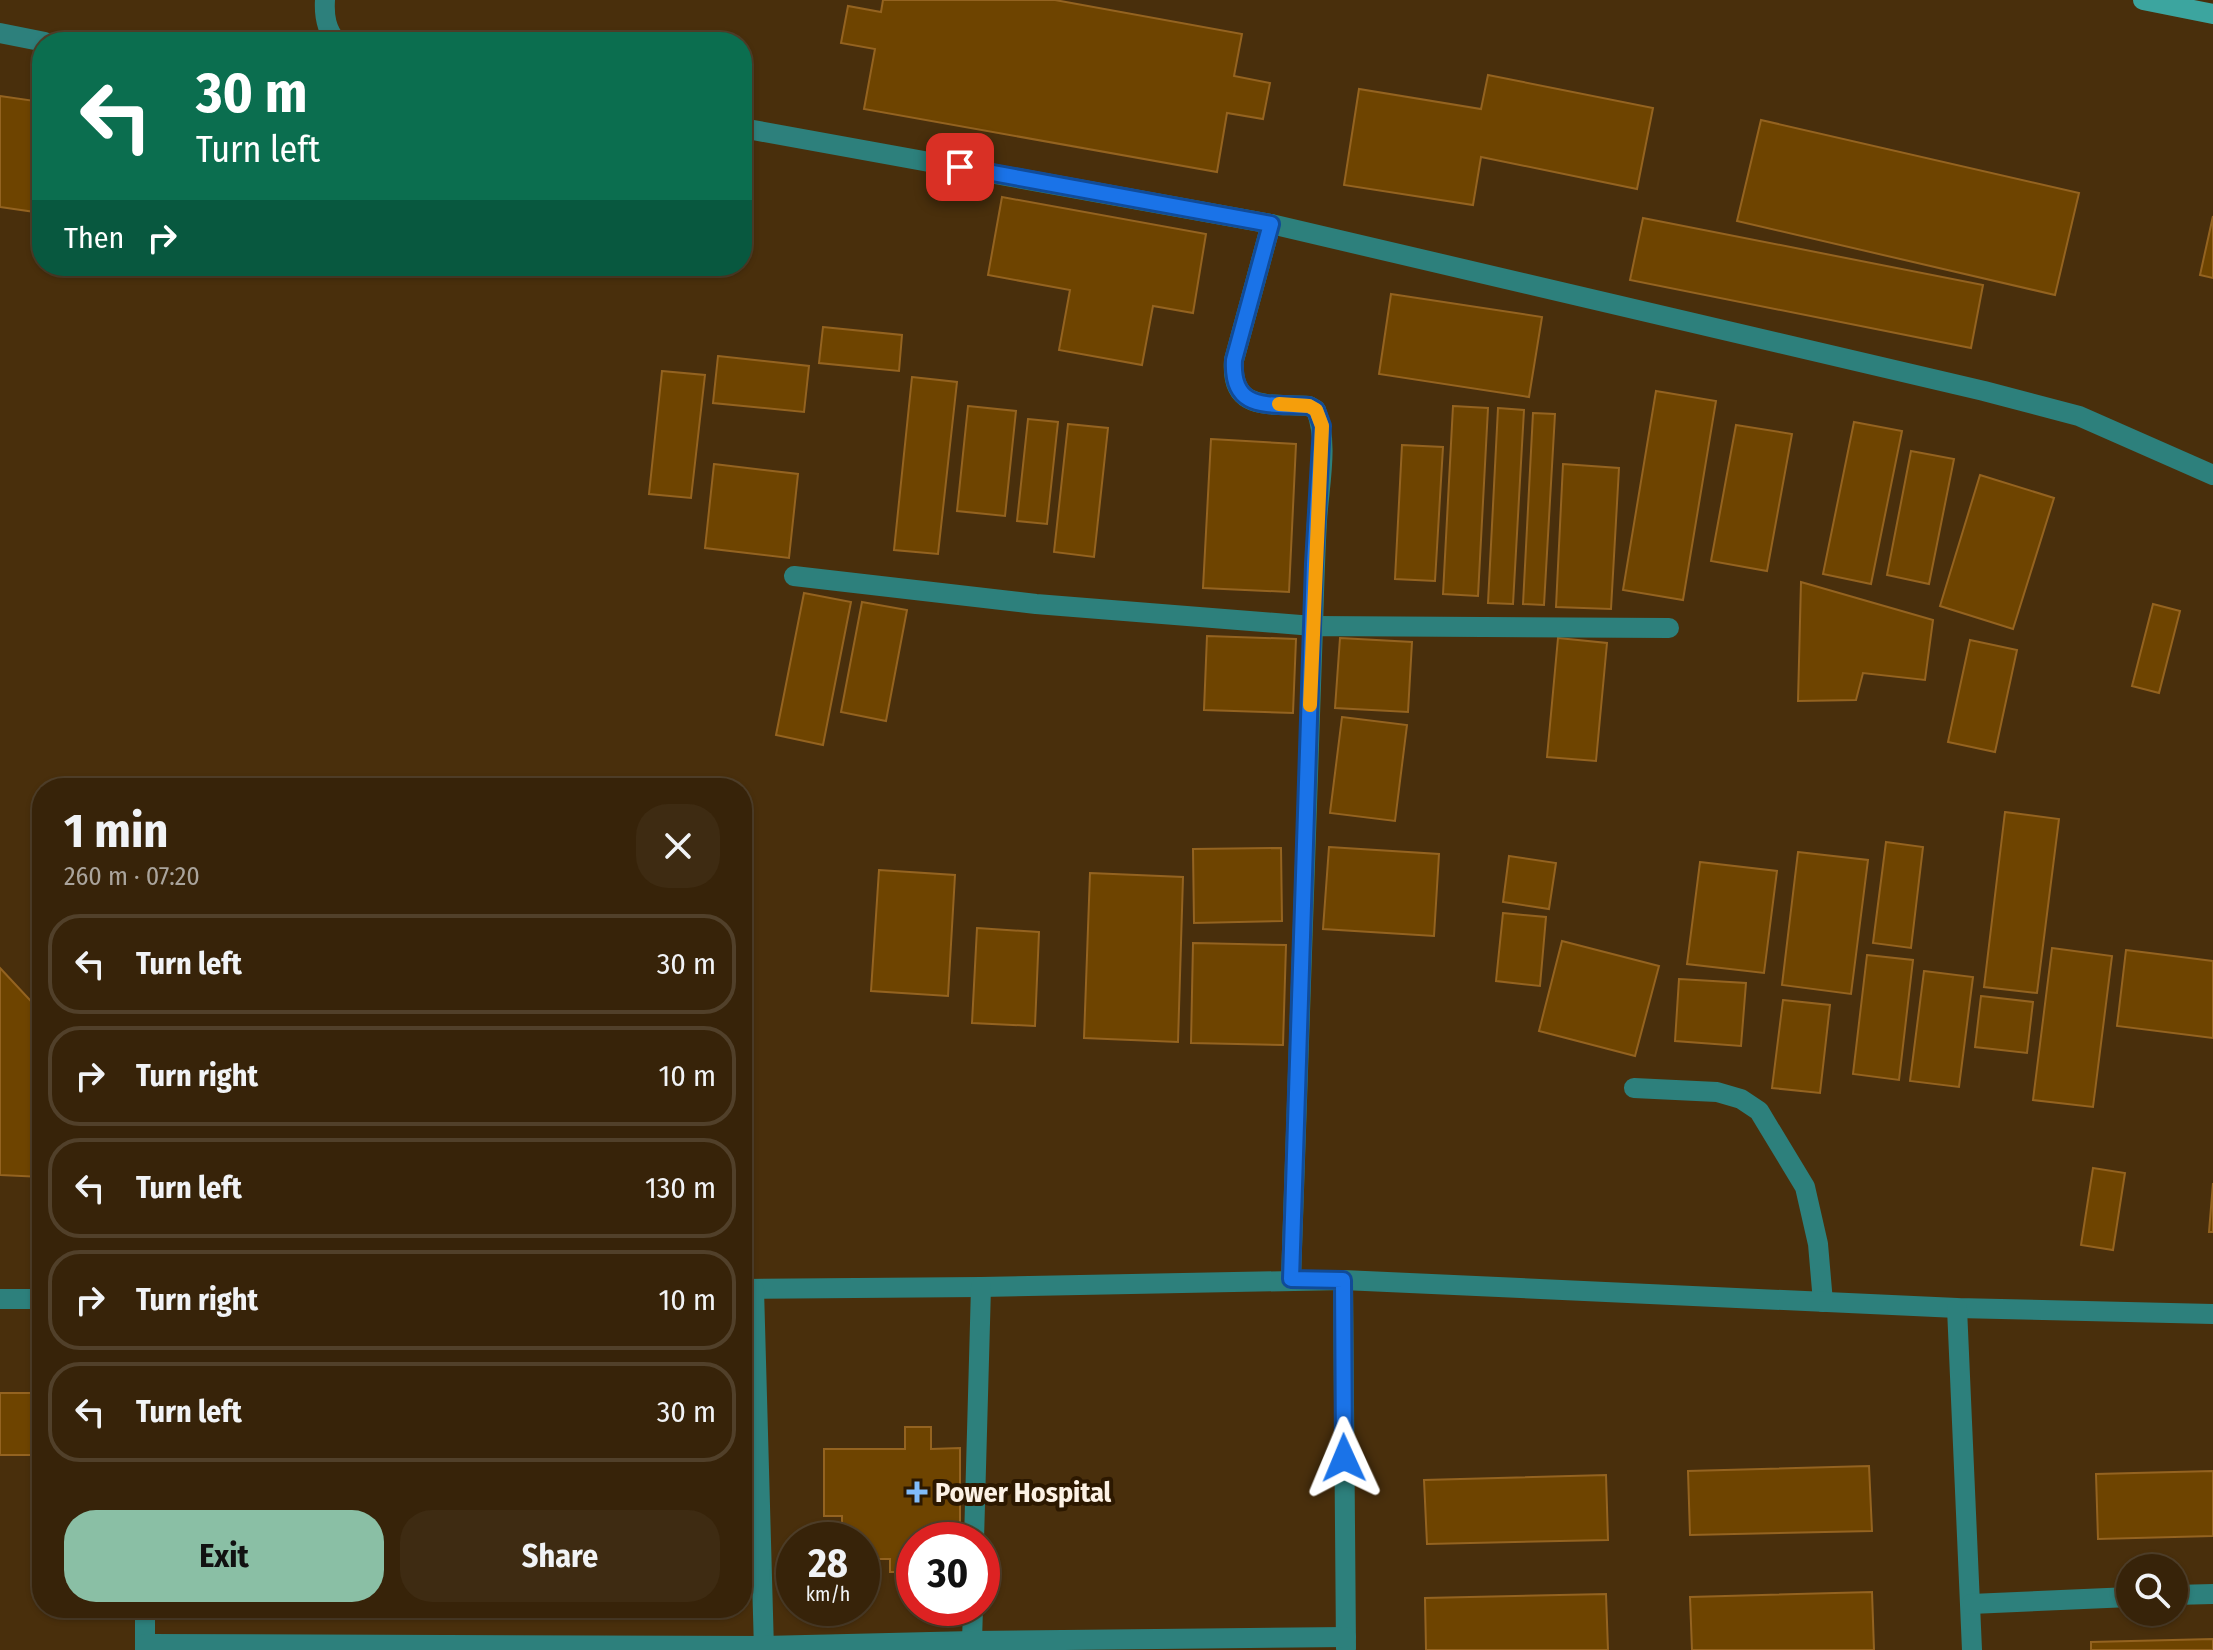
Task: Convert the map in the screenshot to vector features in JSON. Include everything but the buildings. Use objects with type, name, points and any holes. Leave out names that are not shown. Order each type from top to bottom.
[{"type":"street","points":[[325,0],[324,15],[330,32]]},
{"type":"street","points":[[2143,0],[2213,14]]},
{"type":"street","points":[[0,33],[32,39]]},
{"type":"street","points":[[752,130],[1271,224],[2033,403],[2079,416],[2213,475]]},
{"type":"street","points":[[1271,224],[1234,360],[1234,382],[1243,398],[1253,402],[1309,406],[1316,410],[1322,445],[1314,564],[1291,1279]]},
{"type":"street","points":[[794,576],[1036,604],[1313,626],[1669,628]]},
{"type":"street","points":[[1634,1088],[1717,1092],[1741,1099],[1759,1111],[1805,1187],[1818,1244],[1823,1302]]},
{"type":"street","points":[[752,1289],[1291,1279],[1957,1308],[2213,1314]]},
{"type":"street","points":[[145,1618],[145,1647],[764,1648],[972,1641],[1346,1644],[1343,1280]]},
{"type":"street","points":[[974,1522],[981,1287]]},
{"type":"street","points":[[0,1299],[32,1299]]},
{"type":"street","points":[[1957,1308],[1972,1650]]},
{"type":"street","points":[[752,1379],[764,1648]]},
{"type":"street","points":[[2188,1595],[2213,1594]]},
{"type":"street","points":[[1971,1604],[2116,1598]]},
{"type":"street","points":[[972,1626],[972,1641]]},
{"type":"slow traffic","points":[[1279,404],[1309,406],[1316,410],[1322,426],[1310,705]]},
{"type":"place","name":"Power Hospital","points":[[917,1492]]},
{"type":"route","points":[[960,167],[1271,224],[1233,371],[1234,382],[1243,398],[1253,402],[1309,406],[1316,410],[1322,426],[1314,564],[1291,1279],[1343,1280],[1344,1458]]}]
